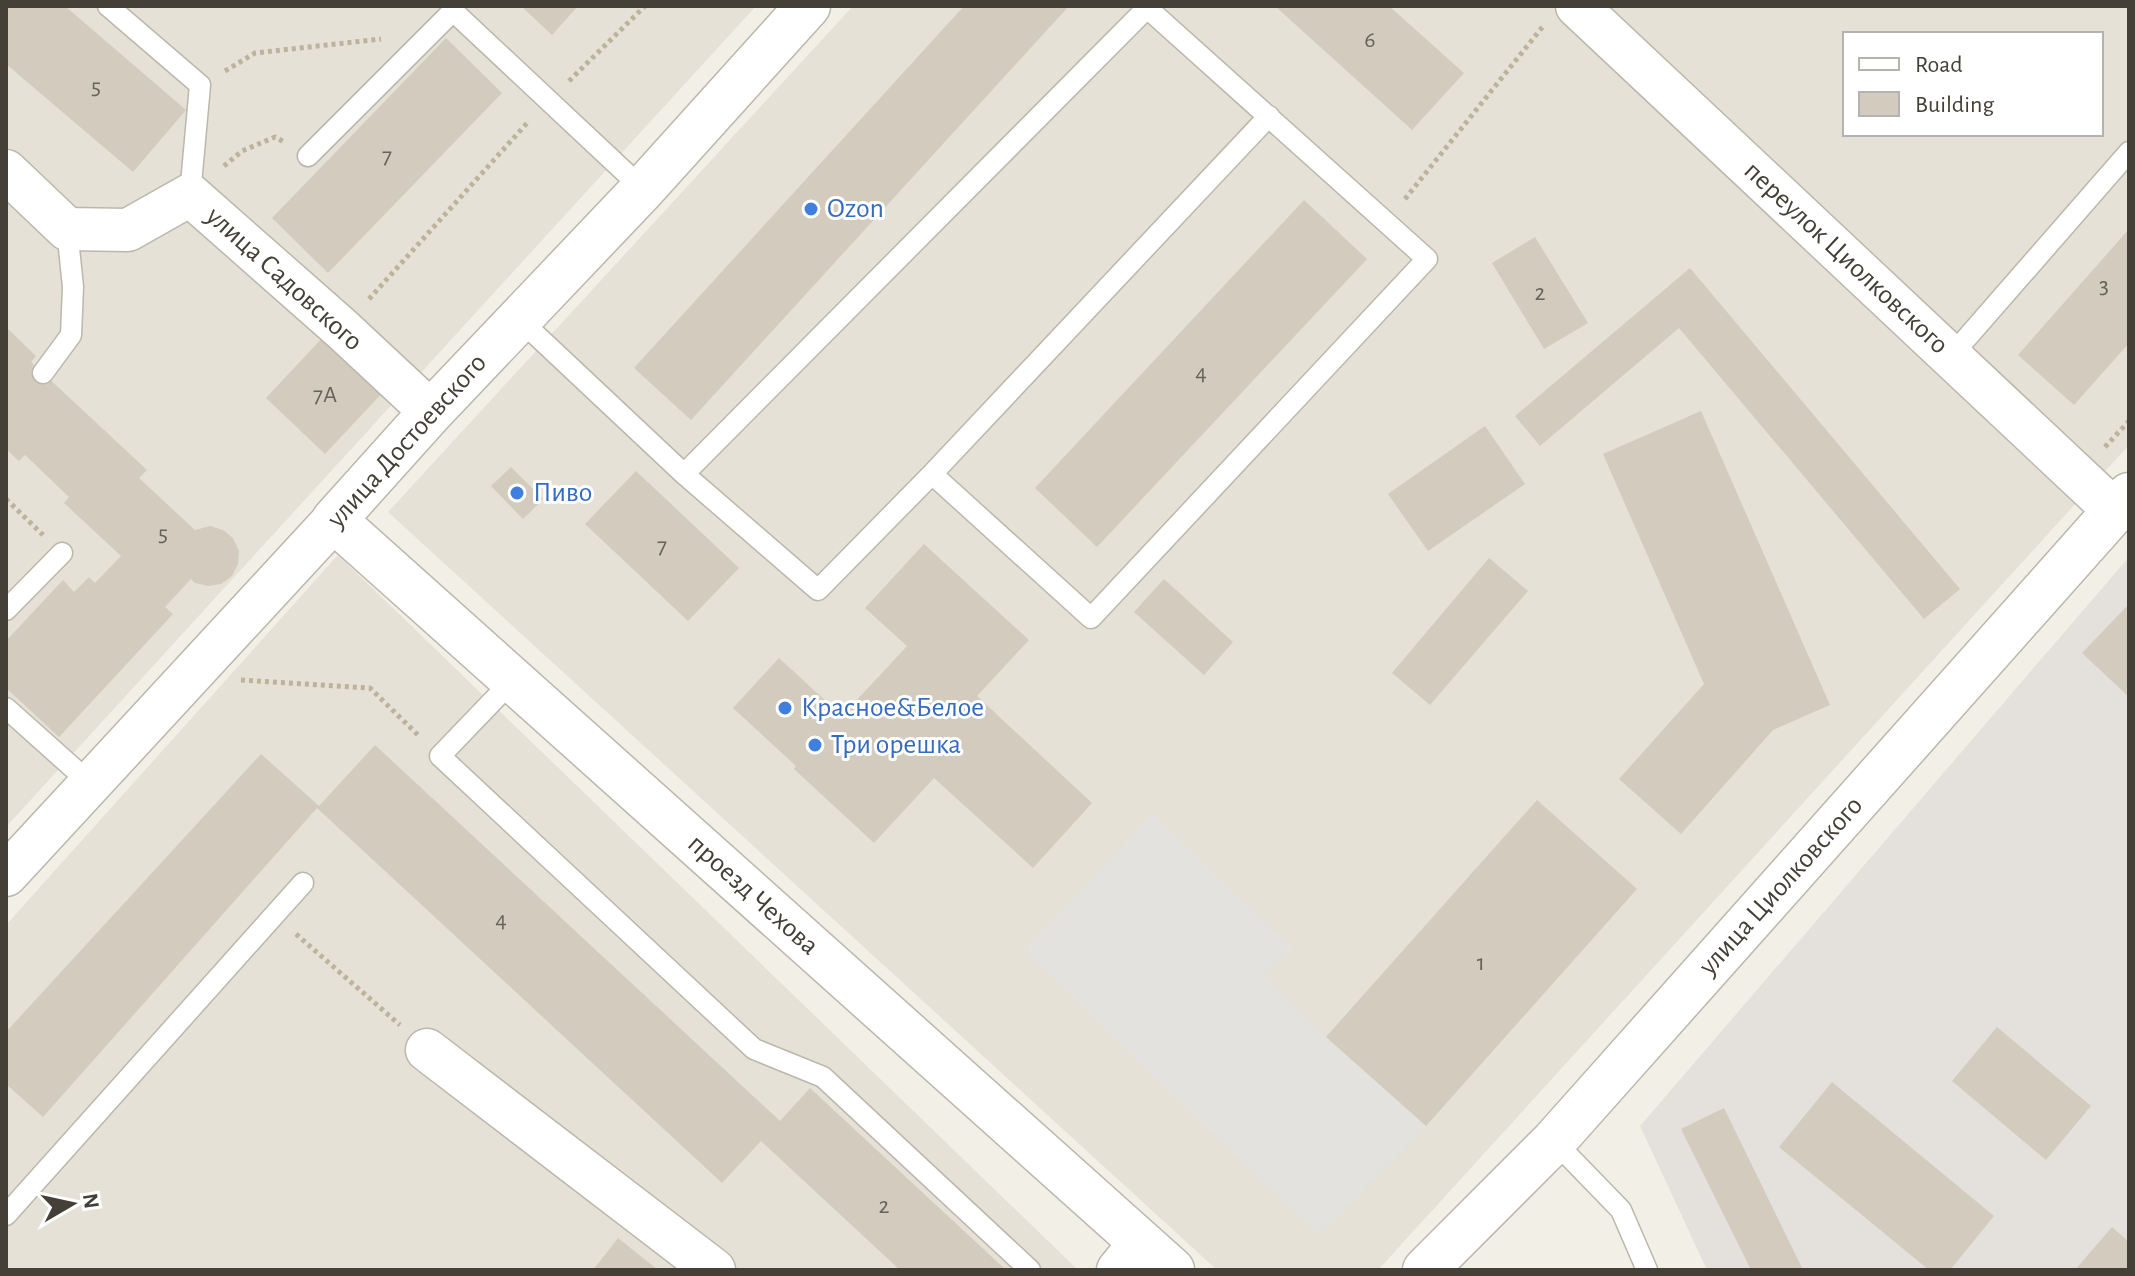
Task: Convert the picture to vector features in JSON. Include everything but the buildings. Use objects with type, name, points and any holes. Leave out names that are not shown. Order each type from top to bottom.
[{"type":"street","name":"улица Достоевского","points":[[6,875],[431,412],[643,189],[808,6]]},
{"type":"street","name":"переулок Циолковского","points":[[1564,12],[1951,356],[2122,503]]},
{"type":"street","points":[[6,171],[67,229]]},
{"type":"street","name":"улица Садовского","points":[[67,229],[128,230],[190,195],[431,412]]},
{"type":"street","name":"улица Циолковского","points":[[1425,1270],[1554,1141],[2122,503]]},
{"type":"street","name":"проезд Чехова","points":[[334,520],[1144,1261]]},
{"type":"street","points":[[427,1050],[714,1270]]},
{"type":"lane","points":[[108,6],[200,85],[190,195]]},
{"type":"lane","points":[[684,474],[1146,7],[1427,259],[1091,618],[932,474]]},
{"type":"lane","points":[[308,156],[453,11],[643,189]]},
{"type":"lane","points":[[519,319],[684,474],[818,590],[932,474],[1269,116]]},
{"type":"lane","points":[[1951,356],[2129,152]]},
{"type":"lane","points":[[43,373],[71,335],[73,287],[67,229]]},
{"type":"lane","points":[[6,610],[62,553]]},
{"type":"lane","points":[[512,681],[440,756],[754,1049],[823,1077],[1030,1270]]},
{"type":"lane","points":[[6,708],[90,783]]},
{"type":"lane","points":[[6,1215],[303,883]]},
{"type":"lane","points":[[1554,1141],[1621,1210],[1647,1270]]},
{"type":"path","points":[[342,329],[547,101],[645,6]]},
{"type":"path","points":[[1386,222],[1564,12]]},
{"type":"path","points":[[200,85],[255,53],[430,34]]},
{"type":"path","points":[[190,195],[242,151],[275,137],[308,156]]},
{"type":"path","points":[[6,499],[62,553]]},
{"type":"path","points":[[190,677],[370,688],[440,756]]},
{"type":"path","points":[[275,915],[427,1050]]},
{"type":"shaded area","points":[[6,6],[756,6],[6,827]]},
{"type":"shaded area","points":[[853,6],[2129,6],[2129,445],[1378,1270],[1217,1270],[388,512]]},
{"type":"shaded area","points":[[338,555],[1078,1270],[6,1270],[6,925]]},
{"type":"shaded area","points":[[2129,557],[2129,1270],[1707,1270],[1640,1126]]},
{"type":"shaded area","points":[[1152,814],[1293,948],[1265,976],[1326,1037],[1426,1126],[1318,1235],[1024,951]]},
{"type":"place","name":"Ozon","points":[[811,209]]},
{"type":"place","name":"Пиво","points":[[517,493]]},
{"type":"place","name":"Красное&Белое","points":[[785,708]]},
{"type":"place","name":"Три орешка","points":[[815,745]]}]
